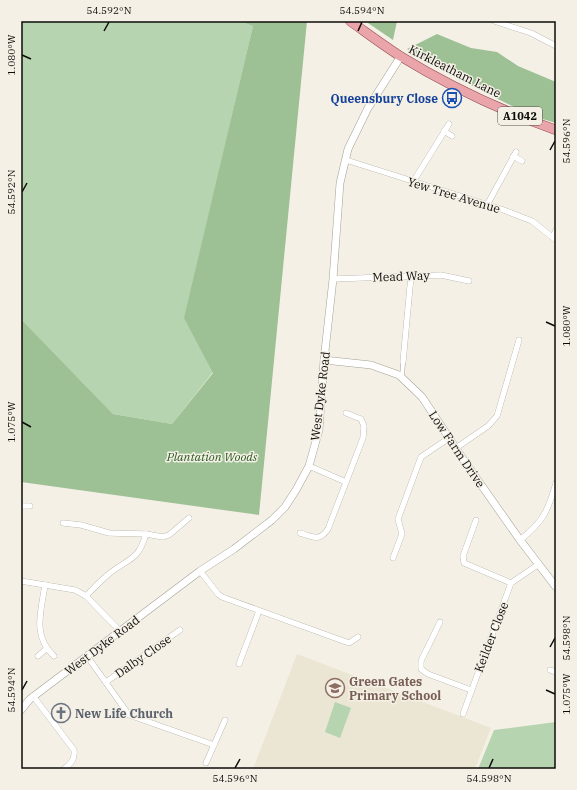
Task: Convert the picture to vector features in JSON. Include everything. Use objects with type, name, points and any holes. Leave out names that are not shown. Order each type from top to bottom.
[{"type":"main road","name":"Kirkleatham Lane","points":[[350,21],[401,56],[451,84],[505,110],[556,130]]},
{"type":"street","points":[[497,21],[531,33],[556,46]]},
{"type":"street","name":"West Dyke Road","points":[[21,710],[33,696],[200,571],[234,549],[272,520],[285,507],[296,490],[309,466],[318,430],[333,279],[340,183],[348,149],[368,108],[401,56]]},
{"type":"street","points":[[413,182],[449,124]]},
{"type":"street","points":[[444,131],[452,136]]},
{"type":"street","points":[[487,205],[514,154],[522,161]]},
{"type":"street","name":"Yew Tree Avenue","points":[[346,160],[532,221],[554,239]]},
{"type":"street","points":[[554,239],[556,230]]},
{"type":"street","name":"Mead Way","points":[[333,279],[440,274],[469,281]]},
{"type":"street","points":[[402,379],[411,276]]},
{"type":"street","points":[[456,448],[488,426],[497,416],[519,340]]},
{"type":"street","name":"Low Farm Drive","points":[[324,360],[371,365],[399,376],[422,397],[520,540],[556,587]]},
{"type":"street","points":[[300,533],[316,538],[323,536],[328,529],[363,438],[364,426],[361,419],[346,413]]},
{"type":"street","points":[[393,558],[402,534],[398,519],[421,457],[449,438]]},
{"type":"street","points":[[309,466],[346,482]]},
{"type":"street","points":[[520,540],[535,528],[553,504],[556,483]]},
{"type":"street","points":[[21,506],[30,506]]},
{"type":"street","points":[[63,523],[81,525],[109,533],[146,534],[163,537],[169,535],[189,518]]},
{"type":"street","points":[[476,520],[463,556],[464,563],[511,583],[539,564]]},
{"type":"street","points":[[86,596],[110,573],[130,560],[139,552],[146,534]]},
{"type":"street","points":[[200,571],[222,598],[349,643],[358,637]]},
{"type":"street","points":[[21,581],[75,590],[86,596],[120,631]]},
{"type":"street","name":"Keilder Close","points":[[463,714],[511,583]]},
{"type":"street","points":[[45,585],[39,619],[42,641],[46,649],[54,656]]},
{"type":"street","points":[[239,664],[259,611]]},
{"type":"street","points":[[440,622],[422,661],[422,669],[428,674],[471,690]]},
{"type":"street","name":"Dalby Close","points":[[106,682],[180,630]]},
{"type":"street","points":[[38,656],[46,649]]},
{"type":"street","name":"Dalby Close","points":[[87,656],[129,715],[214,746]]},
{"type":"street","points":[[33,696],[74,750],[74,758],[64,769]]},
{"type":"street","points":[[206,763],[225,720]]},
{"type":"shaded area","name":"Green Gates Primary School","points":[[297,654],[491,728],[475,769],[253,769]]},
{"type":"green space","points":[[21,21],[239,21],[253,26],[185,318],[213,372],[172,424],[113,414],[21,319]]},
{"type":"green space","name":"Plantation Woods","points":[[239,21],[307,21],[259,515],[21,482],[21,319],[113,414],[172,424],[213,373],[184,318],[253,26]]},
{"type":"green space","points":[[365,21],[397,21],[393,40]]},
{"type":"green space","points":[[437,34],[471,48],[497,52],[518,66],[556,82],[556,123],[532,115],[502,101],[450,74],[407,49]]},
{"type":"green space","points":[[335,702],[351,708],[340,738],[325,732]]},
{"type":"green space","points":[[556,722],[556,769],[478,769],[494,730]]},
{"type":"place","name":"Queensbury Close","points":[[452,98]]},
{"type":"place","name":"Green Gates Primary School","points":[[335,688]]},
{"type":"place","name":"New Life Church","points":[[61,713]]}]
